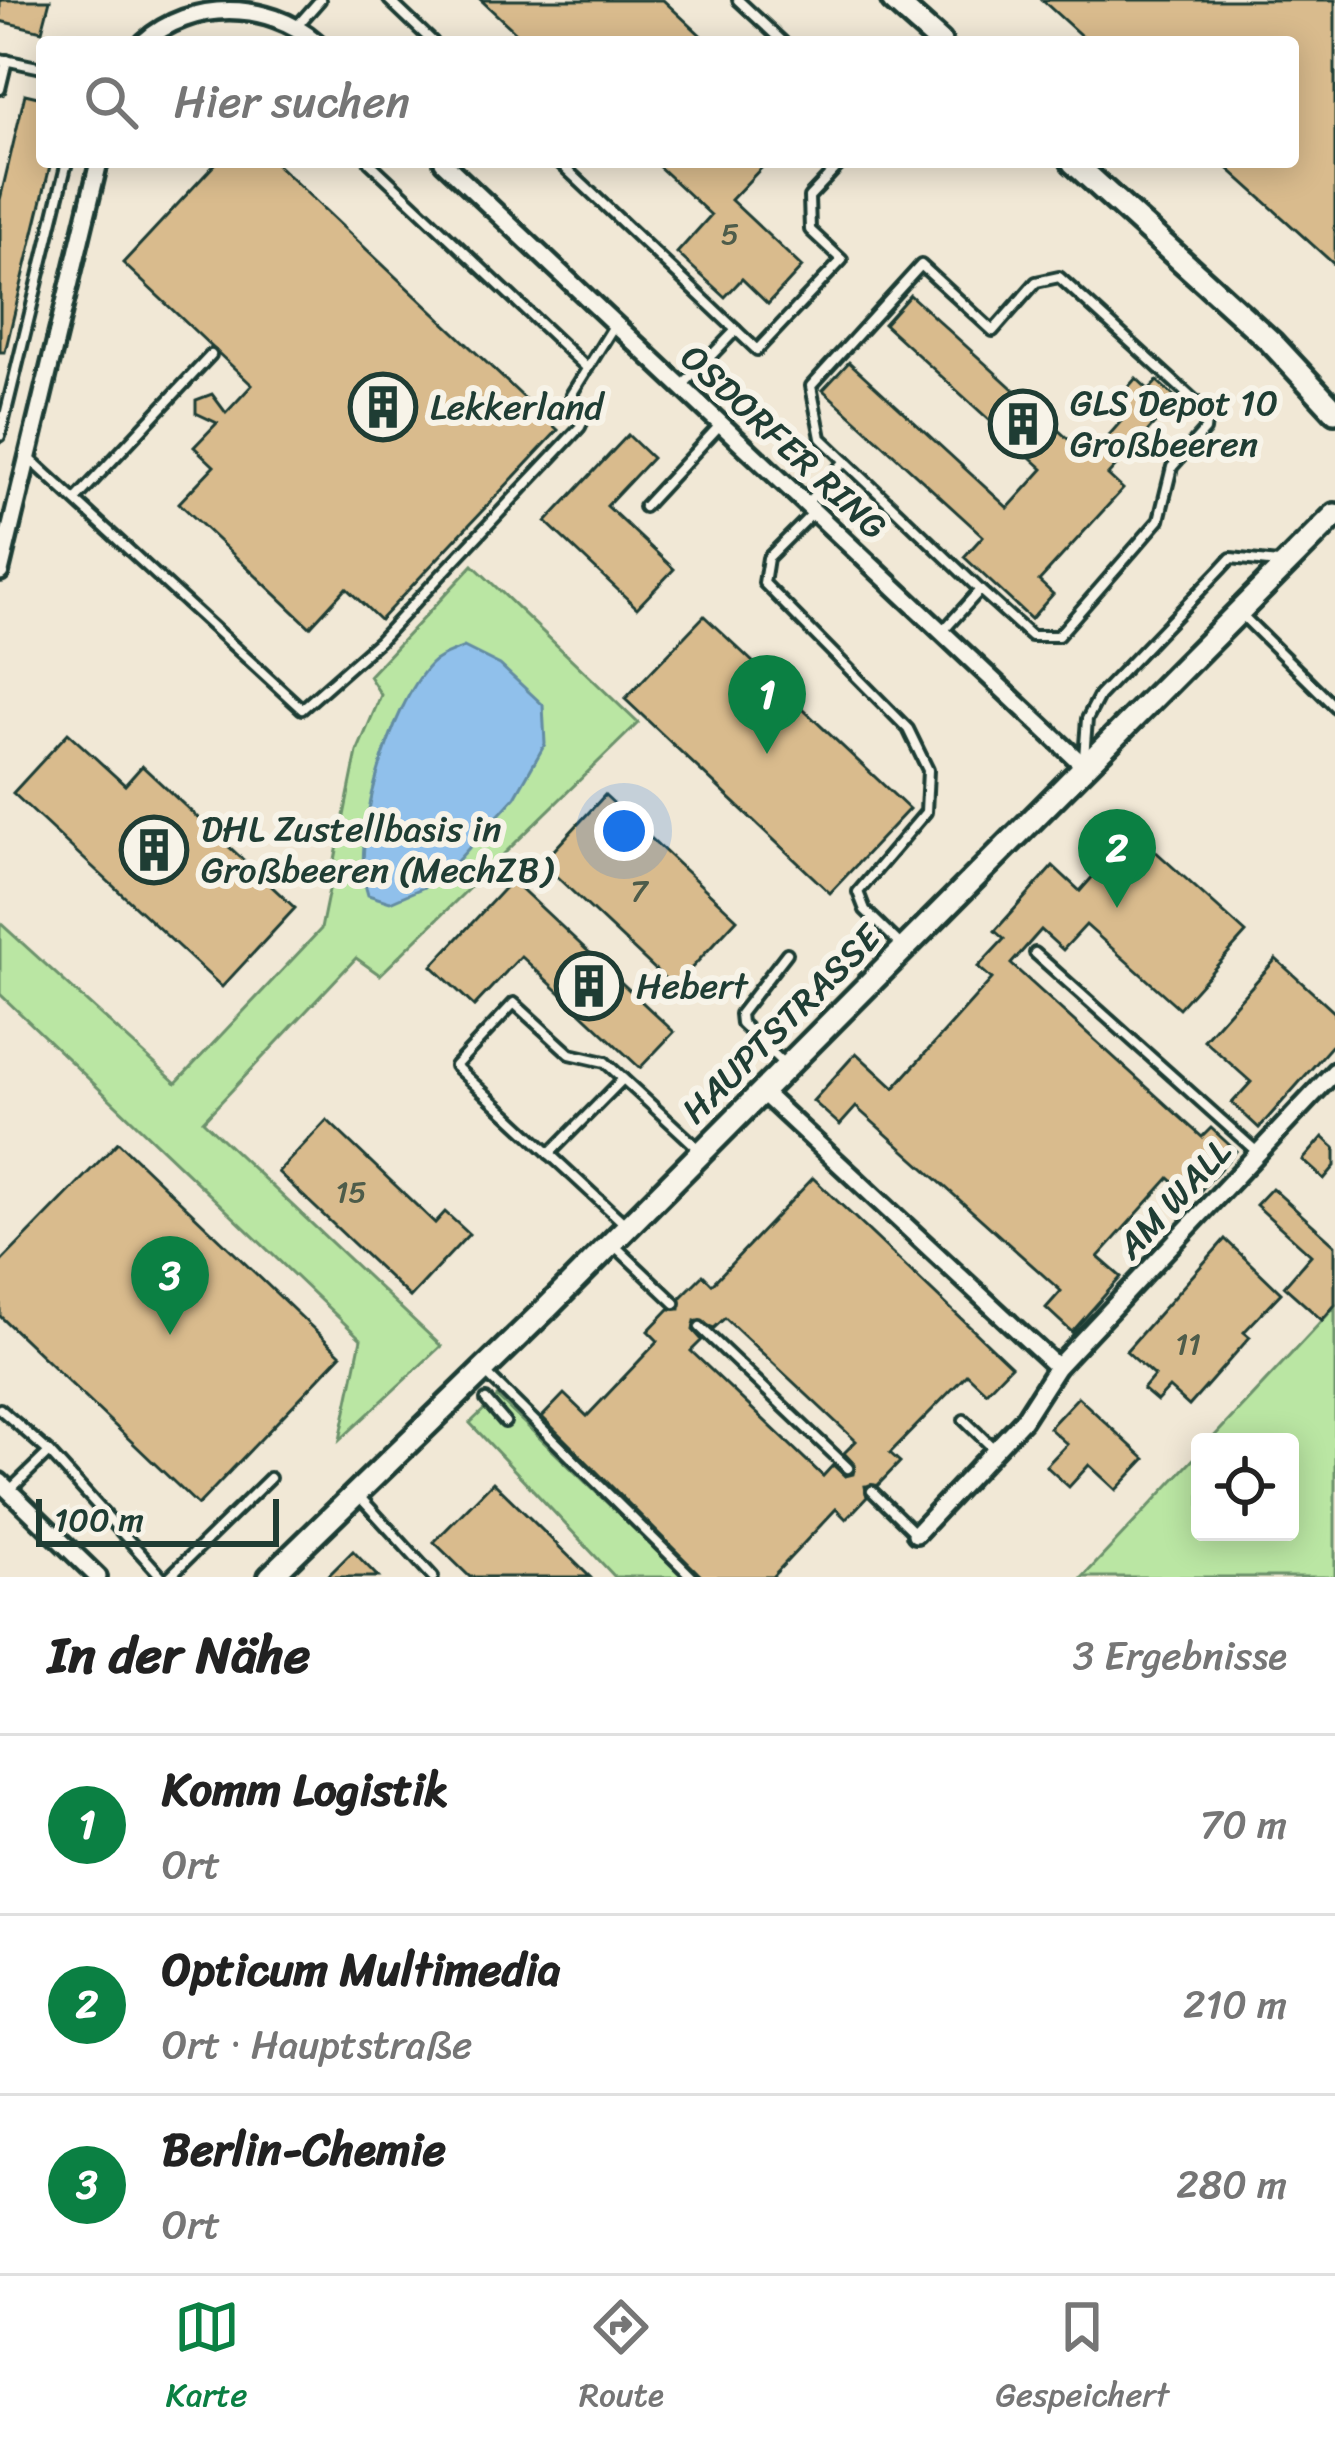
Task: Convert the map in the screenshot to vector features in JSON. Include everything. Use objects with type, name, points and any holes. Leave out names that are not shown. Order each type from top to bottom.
[{"type":"street","points":[[893,0],[933,36]]},
{"type":"street","points":[[151,36],[202,3],[251,6],[309,36]]},
{"type":"street","points":[[0,572],[98,168]]},
{"type":"street","name":"OSDORFER RING","points":[[449,168],[1083,765]]},
{"type":"street","points":[[1079,168],[1271,342],[1335,411]]},
{"type":"street","name":"HAUPTSTRASSE","points":[[270,1577],[484,1371],[1335,515]]},
{"type":"street","name":"AM WALL","points":[[916,1534],[1023,1420],[1057,1367],[1335,1071]]},
{"type":"street","points":[[761,1091],[1057,1367]]},
{"type":"street","points":[[4,1487],[98,1577]]},
{"type":"lane","points":[[297,26],[320,0]]},
{"type":"lane","points":[[388,0],[427,36]]},
{"type":"lane","points":[[737,0],[776,36]]},
{"type":"lane","points":[[0,89],[4,59],[36,67]]},
{"type":"lane","points":[[0,436],[66,168]]},
{"type":"lane","points":[[375,168],[587,368]]},
{"type":"lane","points":[[565,168],[757,350],[842,260],[810,230],[809,197],[836,168]]},
{"type":"lane","points":[[921,265],[993,331],[1036,282],[1059,278],[1208,412],[1205,430],[1172,467],[1159,520],[1058,636],[1031,636],[980,590],[821,438],[811,386],[921,265]]},
{"type":"lane","points":[[28,457],[302,709],[379,641],[580,427],[586,414],[571,395],[615,324]]},
{"type":"lane","points":[[681,387],[736,330]]},
{"type":"lane","points":[[76,499],[211,355]]},
{"type":"lane","points":[[644,507],[721,424]]},
{"type":"lane","points":[[845,461],[768,558],[764,583],[917,741],[930,786],[926,812],[858,892],[865,910],[904,948]]},
{"type":"lane","points":[[1083,765],[1087,719],[1099,696],[1231,558],[1285,564]]},
{"type":"lane","points":[[942,632],[980,590]]},
{"type":"lane","points":[[1238,611],[1335,707]]},
{"type":"lane","points":[[786,1066],[741,1023],[740,1014],[787,953]]},
{"type":"lane","points":[[1035,953],[1258,1154]]},
{"type":"lane","points":[[675,1304],[549,1154],[455,1066],[514,1003],[570,1054],[605,1062],[701,1150]]},
{"type":"lane","points":[[549,1154],[623,1078]]},
{"type":"lane","points":[[700,1327],[848,1468]]},
{"type":"lane","points":[[484,1371],[692,1577]]},
{"type":"lane","points":[[486,1400],[505,1422]]},
{"type":"lane","points":[[0,1408],[49,1452],[166,1577],[270,1478]]},
{"type":"lane","points":[[964,1420],[995,1450]]},
{"type":"lane","points":[[4,1487],[49,1452]]},
{"type":"lane","points":[[872,1491],[916,1534]]},
{"type":"lane","points":[[357,1494],[433,1577]]},
{"type":"green space","points":[[473,565],[638,723],[380,975],[356,958],[203,1121],[441,1346],[340,1440],[361,1339],[0,994],[0,923],[176,1083],[321,929],[357,752],[381,695],[369,676]]},
{"type":"green space","points":[[1335,1307],[1335,1577],[1083,1577],[1191,1462],[1191,1541],[1299,1541],[1299,1433],[1217,1433]]},
{"type":"green space","points":[[497,1397],[684,1577],[615,1577],[470,1423]]},
{"type":"water","points":[[464,647],[500,665],[543,705],[545,744],[515,797],[440,880],[390,902],[368,895],[364,842],[388,741],[416,683],[431,664]]},
{"type":"building","points":[[0,0],[50,0],[42,31],[0,21]]},
{"type":"building","points":[[481,0],[663,0],[702,36],[520,36]]},
{"type":"building","points":[[1042,0],[1335,0],[1335,265],[1228,168],[1299,168],[1299,36],[1081,36]]},
{"type":"building","points":[[25,94],[36,97],[36,168],[50,168],[5,352],[0,352],[0,200]]},
{"type":"building","name":"Lekkerland","points":[[211,168],[280,168],[558,430],[380,620],[346,588],[310,627],[179,503],[214,466],[194,447],[217,423],[196,413],[196,400],[212,394],[226,413],[252,385],[123,263]]},
{"type":"building","points":[[660,168],[761,168],[731,200],[802,267],[768,304],[742,279],[725,297],[677,253],[711,215]]},
{"type":"building","name":"GLS Depot 10 Großbeeren","points":[[910,295],[1089,458],[1124,418],[1111,407],[1136,378],[1149,390],[1157,381],[1177,399],[1108,475],[1123,489],[1039,581],[1053,594],[1031,619],[964,557],[983,536],[823,390],[849,362],[1008,508],[1043,469],[884,324]]},
{"type":"building","points":[[628,435],[652,458],[607,506],[674,569],[637,608],[546,522]]},
{"type":"building","points":[[704,616],[909,809],[830,893],[625,699]]},
{"type":"building","name":"DHL Zustellbasis in Großbeeren (MechZB)","points":[[68,733],[125,785],[142,766],[295,908],[222,987],[13,793]]},
{"type":"building","points":[[605,795],[737,919],[674,987],[542,863]]},
{"type":"building","points":[[1133,831],[1246,933],[1179,1008],[1086,925],[1063,950],[1041,930],[1011,964],[1202,1137],[1211,1128],[1236,1151],[1193,1199],[1169,1178],[1098,1257],[1121,1277],[1072,1332],[1046,1308],[1061,1291],[856,1107],[840,1125],[813,1101],[856,1053],[894,1088],[992,979],[978,967],[1004,939],[995,931],[1053,866],[1080,891]]},
{"type":"building","name":"Hebert","points":[[512,880],[674,1032],[640,1068],[521,956],[474,1006],[432,966]]},
{"type":"building","points":[[1276,959],[1335,1013],[1335,1042],[1259,1128],[1232,1103],[1251,1082],[1204,1040]]},
{"type":"building","points":[[327,1120],[435,1223],[445,1212],[469,1234],[410,1297],[278,1172]]},
{"type":"building","points":[[1323,1137],[1335,1148],[1335,1166],[1324,1179],[1303,1160]]},
{"type":"building","points":[[118,1142],[341,1355],[198,1505],[0,1316],[0,1263]]},
{"type":"building","points":[[813,1178],[1011,1366],[986,1392],[967,1374],[890,1453],[900,1462],[878,1485],[865,1486],[867,1497],[853,1512],[846,1519],[836,1509],[772,1577],[702,1577],[542,1417],[564,1394],[587,1416],[658,1341],[648,1331],[669,1309],[680,1309],[681,1297],[703,1275],[712,1284]],"holes":[[[725,1318],[856,1441],[844,1453],[855,1465],[853,1474],[845,1476],[833,1465],[823,1476],[691,1351],[702,1340],[693,1330],[695,1321],[714,1328]]]},
{"type":"building","points":[[1272,1188],[1335,1245],[1335,1305],[1322,1320],[1284,1286],[1311,1255],[1256,1205]]},
{"type":"building","points":[[1225,1239],[1281,1293],[1244,1332],[1250,1337],[1189,1406],[1169,1388],[1157,1401],[1143,1389],[1154,1376],[1126,1351]]},
{"type":"building","points":[[1078,1397],[1145,1459],[1116,1490],[1089,1465],[1069,1487],[1046,1466],[1067,1444],[1049,1428]]},
{"type":"building","points":[[493,1482],[590,1577],[470,1577],[434,1542]]},
{"type":"building","points":[[353,1551],[378,1577],[327,1577]]},
{"type":"place","name":"Lekkerland","points":[[383,407]]},
{"type":"place","name":"GLS Depot 10 Großbeeren","points":[[1023,424]]},
{"type":"place","name":"Komm Logistik","points":[[767,754]]},
{"type":"place","name":"DHL Zustellbasis in Großbeeren (MechZB)","points":[[154,850]]},
{"type":"place","name":"Opticum Multimedia","points":[[1117,908]]},
{"type":"place","name":"Hebert","points":[[589,986]]},
{"type":"place","name":"Berlin-Chemie","points":[[170,1335]]}]
